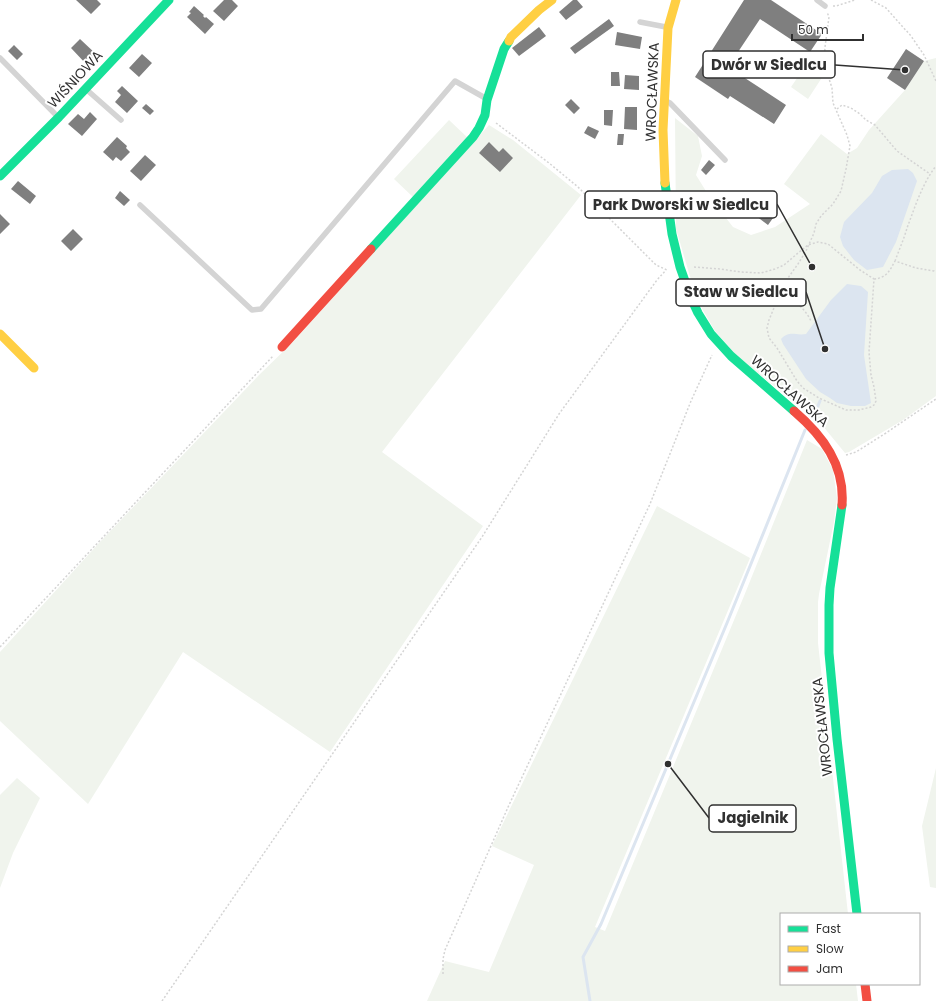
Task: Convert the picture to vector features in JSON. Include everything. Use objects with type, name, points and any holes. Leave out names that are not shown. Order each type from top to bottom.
[{"type":"street","name":"WIŚNIOWA","points":[[0,176],[169,0]]},
{"type":"street","points":[[282,347],[473,137],[480,128],[485,115],[487,100],[510,37],[552,0]]},
{"type":"street","name":"WROCŁAWSKA","points":[[676,0],[668,28],[663,130],[665,187],[669,218],[685,283],[698,313],[718,343],[809,424],[825,443],[834,459],[840,476],[842,498],[830,588],[829,653],[838,754],[857,913]]},
{"type":"street","points":[[0,334],[34,368]]},
{"type":"street","points":[[865,985],[867,1001]]},
{"type":"lane","points":[[817,0],[825,6]]},
{"type":"lane","points":[[640,22],[668,28]]},
{"type":"lane","points":[[0,58],[58,117]]},
{"type":"lane","points":[[140,205],[252,310],[261,309],[455,81],[487,100]]},
{"type":"lane","points":[[86,88],[121,120]]},
{"type":"lane","points":[[664,100],[670,103],[725,160]]},
{"type":"path","points":[[855,0],[836,6],[825,6],[829,17],[824,63],[832,88],[833,103],[847,135],[850,146],[841,191],[833,204],[821,216],[816,224],[808,245],[782,290],[767,328],[769,338],[803,388],[819,398],[846,410],[871,408],[876,401],[871,375],[869,352],[874,279]]},
{"type":"path","points":[[871,0],[886,8],[911,36],[924,55],[936,82]]},
{"type":"path","points":[[836,110],[842,105],[851,108],[860,114],[866,120],[875,125],[897,151],[930,174]]},
{"type":"path","points":[[485,115],[543,158],[578,187],[656,265],[666,270]]},
{"type":"path","points":[[162,1001],[482,537],[559,414],[656,280],[666,270],[680,267],[762,273],[784,265],[808,245],[818,242],[828,244],[841,256],[874,279],[881,278],[891,269],[895,261],[930,174],[936,166]]},
{"type":"path","points":[[895,261],[916,268],[936,272]]},
{"type":"path","points":[[782,290],[803,309],[811,321]]},
{"type":"path","points":[[444,974],[445,950],[451,936],[512,798],[650,504],[691,401],[718,343]]},
{"type":"path","points":[[0,646],[282,347]]},
{"type":"path","points":[[834,459],[856,452],[936,399]]},
{"type":"shaded area","points":[[936,58],[936,396],[903,420],[845,453],[822,425],[737,356],[715,331],[697,300],[676,229],[675,118],[698,136],[702,156],[696,175],[709,196],[733,227],[751,235],[775,227],[810,204],[784,184],[821,134],[847,154],[857,148],[869,130],[905,90],[924,61]]},
{"type":"shaded area","points":[[806,65],[823,76],[808,99],[791,87]]},
{"type":"shaded area","points":[[449,120],[468,138],[413,197],[394,179]]},
{"type":"shaded area","points":[[489,125],[513,140],[581,195],[382,452],[483,526],[330,752],[183,652],[88,804],[0,721],[0,652],[99,543],[259,375],[294,341]]},
{"type":"shaded area","points":[[908,169],[913,173],[917,181],[896,242],[883,267],[867,270],[854,260],[843,246],[840,237],[844,222],[872,193],[882,176],[892,170]]},
{"type":"shaded area","points":[[847,284],[861,286],[868,292],[864,355],[871,403],[865,406],[851,406],[837,403],[820,392],[806,379],[781,339],[790,334],[806,334],[831,300]]},
{"type":"shaded area","points":[[807,440],[822,449],[833,470],[837,498],[834,522],[819,594],[818,643],[848,913],[780,913],[780,985],[856,985],[858,1001],[427,1001],[445,961],[489,972],[534,865],[492,846],[657,506],[750,558],[595,927],[605,931]]},
{"type":"shaded area","points":[[936,768],[936,888],[930,887],[922,826]]},
{"type":"shaded area","points":[[17,778],[40,798],[13,853],[0,888],[0,795]]},
{"type":"building","points":[[76,0],[97,0],[101,4],[91,14]]},
{"type":"building","points":[[224,0],[232,0],[238,6],[224,21],[213,11]]},
{"type":"building","points":[[573,0],[577,0],[583,7],[566,20],[559,12]]},
{"type":"building","points":[[744,0],[771,0],[822,34],[810,52],[760,19],[728,67],[786,105],[774,124],[730,96],[728,99],[695,77]]},
{"type":"building","points":[[194,6],[204,15],[203,16],[205,18],[206,17],[214,24],[205,34],[187,17],[191,13],[189,12]]},
{"type":"building","points":[[609,19],[614,26],[575,54],[570,48]]},
{"type":"building","points":[[539,27],[546,36],[519,56],[512,48]]},
{"type":"building","points":[[617,32],[642,37],[640,49],[615,45]]},
{"type":"building","points":[[80,39],[97,55],[87,65],[71,48]]},
{"type":"building","points":[[14,45],[23,54],[17,60],[8,51]]},
{"type":"building","points":[[906,49],[924,61],[905,90],[887,78]]},
{"type":"building","points":[[142,54],[152,63],[139,77],[129,68]]},
{"type":"building","points":[[611,72],[619,72],[620,86],[611,86]]},
{"type":"building","points":[[625,75],[639,76],[639,90],[624,89]]},
{"type":"building","points":[[122,86],[138,101],[127,113],[115,102],[121,95],[117,91]]},
{"type":"building","points":[[571,99],[580,108],[574,114],[565,105]]},
{"type":"building","points":[[146,104],[154,111],[150,115],[142,108]]},
{"type":"building","points":[[625,107],[637,107],[637,130],[624,129]]},
{"type":"building","points":[[604,110],[613,110],[612,126],[604,125]]},
{"type":"building","points":[[90,112],[97,119],[82,136],[68,124],[78,114],[84,119]]},
{"type":"building","points":[[588,126],[599,131],[595,139],[584,133]]},
{"type":"building","points":[[618,134],[624,134],[623,145],[617,145]]},
{"type":"building","points":[[117,137],[127,146],[126,148],[130,152],[121,161],[116,157],[113,161],[103,152]]},
{"type":"building","points":[[489,142],[499,152],[503,148],[513,158],[500,172],[479,153]]},
{"type":"building","points":[[145,155],[156,165],[141,181],[130,171]]},
{"type":"building","points":[[709,160],[715,165],[706,175],[701,170]]},
{"type":"building","points":[[18,181],[36,196],[30,204],[11,189]]},
{"type":"building","points":[[120,191],[130,200],[124,206],[115,198]]},
{"type":"building","points":[[749,200],[773,218],[768,225],[744,207]]},
{"type":"building","points":[[0,214],[10,224],[0,234]]},
{"type":"building","points":[[73,229],[83,239],[71,251],[61,241]]},
{"type":"waterway","points":[[815,413],[820,401]]},
{"type":"waterway","points":[[590,1001],[583,957],[601,924],[727,623],[805,430]]},
{"type":"traffic: fast","points":[[0,176],[59,117],[169,0]]},
{"type":"traffic: fast","points":[[371,249],[473,137],[479,128],[485,115],[487,100],[504,49],[509,41]]},
{"type":"traffic: fast","points":[[665,183],[672,234],[680,267],[698,313],[711,334],[731,356],[794,411]]},
{"type":"traffic: fast","points":[[842,505],[830,588],[829,653],[837,739],[857,913]]},
{"type":"traffic: slow","points":[[509,41],[511,37],[539,10],[552,0]]},
{"type":"traffic: slow","points":[[665,183],[663,130],[668,28],[676,0]]},
{"type":"traffic: slow","points":[[0,334],[34,368]]},
{"type":"traffic: jam","points":[[282,347],[371,249]]},
{"type":"traffic: jam","points":[[794,411],[823,441],[830,452],[840,477],[842,505]]},
{"type":"traffic: jam","points":[[865,985],[867,1001]]},
{"type":"place","name":"Dwór w Siedlcu","points":[[905,70]]},
{"type":"place","name":"Park Dworski w Siedlcu","points":[[812,267]]},
{"type":"place","name":"Staw w Siedlcu","points":[[825,349]]},
{"type":"place","name":"Jagielnik","points":[[668,764]]}]
